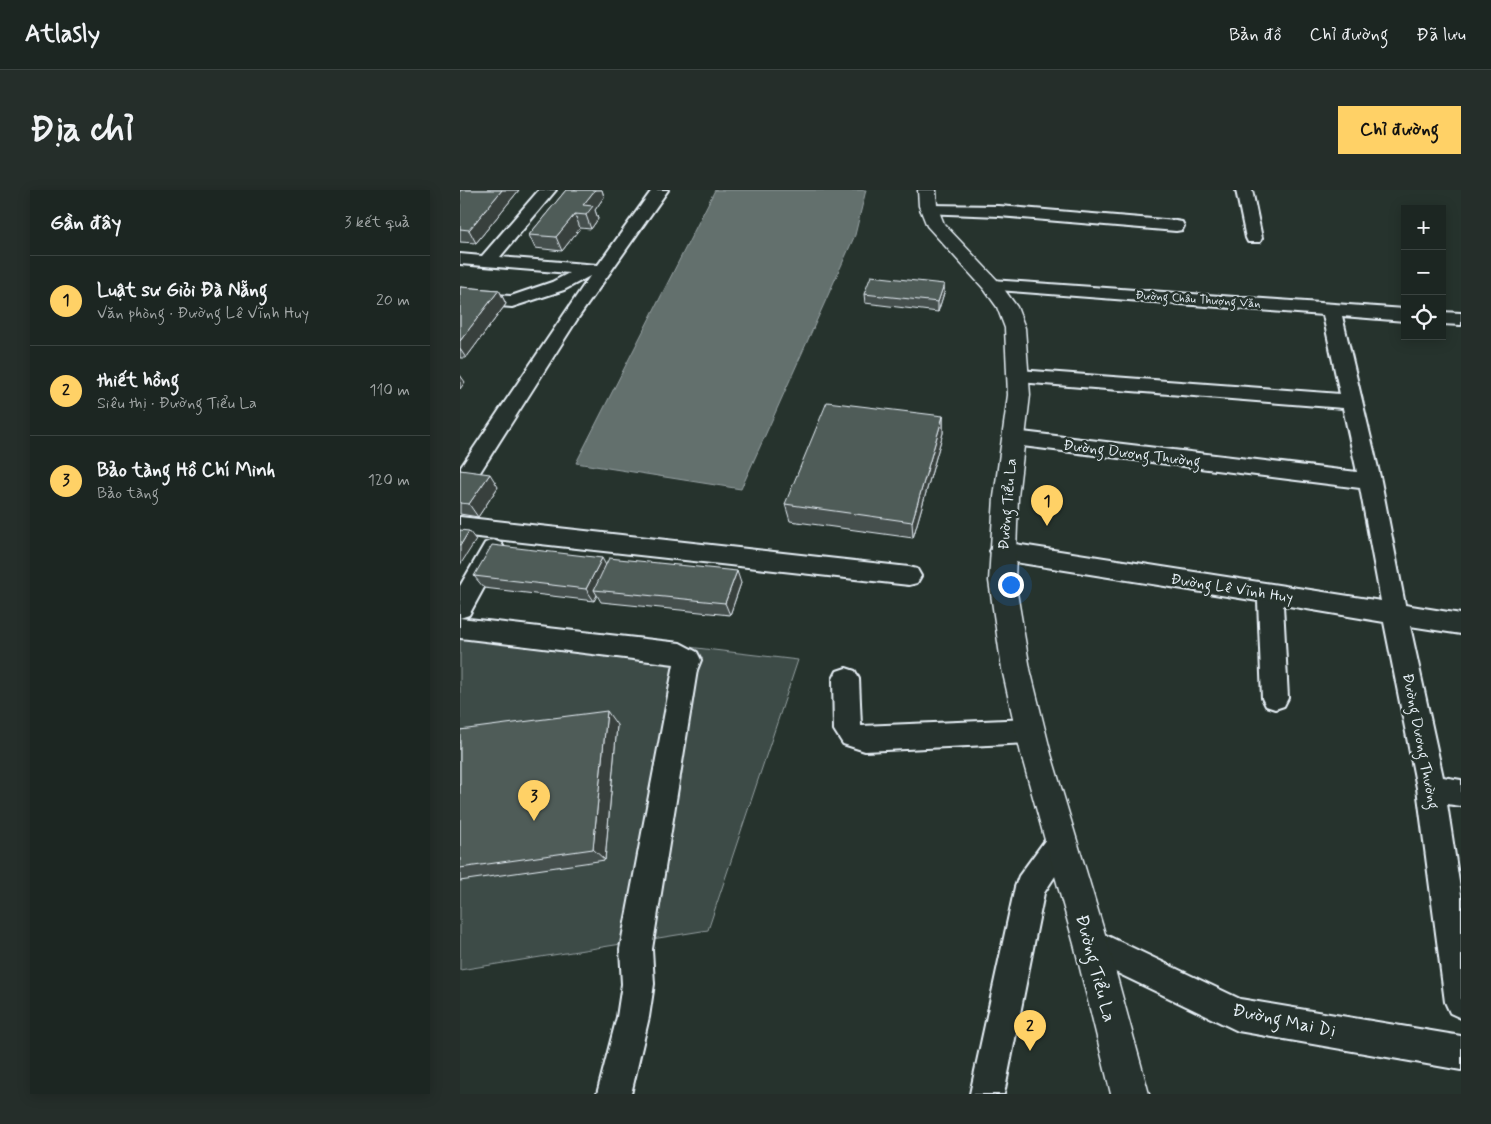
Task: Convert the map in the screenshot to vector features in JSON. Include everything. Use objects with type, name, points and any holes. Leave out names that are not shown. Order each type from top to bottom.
[{"type":"main road","name":"Đường Tiểu La","points":[[928,200],[936,226],[991,285],[1007,307],[1015,328],[1019,376],[1014,438],[1006,497],[1002,581],[1014,660],[1030,731],[1091,944],[1130,1094]]},
{"type":"street","points":[[487,262],[548,190]]},
{"type":"street","points":[[469,472],[570,317],[596,270],[660,190]]},
{"type":"street","points":[[1244,190],[1254,238]]},
{"type":"street","points":[[928,200],[999,211],[1176,226]]},
{"type":"street","points":[[460,259],[596,270]]},
{"type":"street","points":[[460,298],[512,302],[596,270]]},
{"type":"street","name":"Đường Châu Thượng Văn","points":[[991,285],[1401,315]]},
{"type":"street","name":"Đường Dương Thường","points":[[1330,309],[1370,481],[1431,788],[1461,1002]]},
{"type":"street","points":[[1446,318],[1461,319]]},
{"type":"street","points":[[1019,376],[1351,402]]},
{"type":"street","name":"Đường Dương Thường","points":[[1014,438],[1370,481]]},
{"type":"street","points":[[460,526],[908,576]]},
{"type":"street","points":[[460,608],[503,530]]},
{"type":"street","name":"Đường Lê Vĩnh Huy","points":[[1002,551],[1461,624]]},
{"type":"street","points":[[1270,594],[1275,698]]},
{"type":"street","points":[[460,628],[680,654],[688,660],[684,670],[636,949],[638,984],[633,1017],[614,1094]]},
{"type":"street","points":[[846,679],[847,730],[853,736],[866,739],[1030,731]]},
{"type":"street","points":[[1431,788],[1461,793]]},
{"type":"street","points":[[987,1094],[1030,887],[1062,842]]},
{"type":"street","name":"Đường Mai Dị","points":[[1091,944],[1238,1015],[1461,1053]]},
{"type":"shaded area","points":[[715,190],[866,190],[855,235],[741,489],[576,463]]},
{"type":"shaded area","points":[[460,620],[798,660],[708,930],[460,970]]},
{"type":"building","points":[[460,190],[502,190],[469,230],[460,229]]},
{"type":"building","points":[[566,190],[595,190],[583,205],[593,206],[586,215],[575,214],[556,237],[529,235]]},
{"type":"building","points":[[871,276],[944,284],[938,302],[864,294]]},
{"type":"building","points":[[460,287],[499,290],[460,341]]},
{"type":"building","points":[[827,402],[943,416],[912,522],[785,504]]},
{"type":"building","points":[[460,470],[490,474],[469,504],[460,503]]},
{"type":"building","points":[[460,530],[469,531],[460,546]]},
{"type":"building","points":[[492,545],[602,558],[586,589],[474,576]]},
{"type":"building","points":[[609,558],[737,571],[725,603],[594,590]]},
{"type":"building","points":[[607,711],[593,849],[460,868],[460,730]]},
{"type":"place","name":"Luật sư Giỏi Đà Nẵng","points":[[1047,526]]},
{"type":"place","name":"Bảo tàng Hồ Chí Minh","points":[[534,821]]},
{"type":"place","name":"thiết hồng","points":[[1030,1051]]}]
